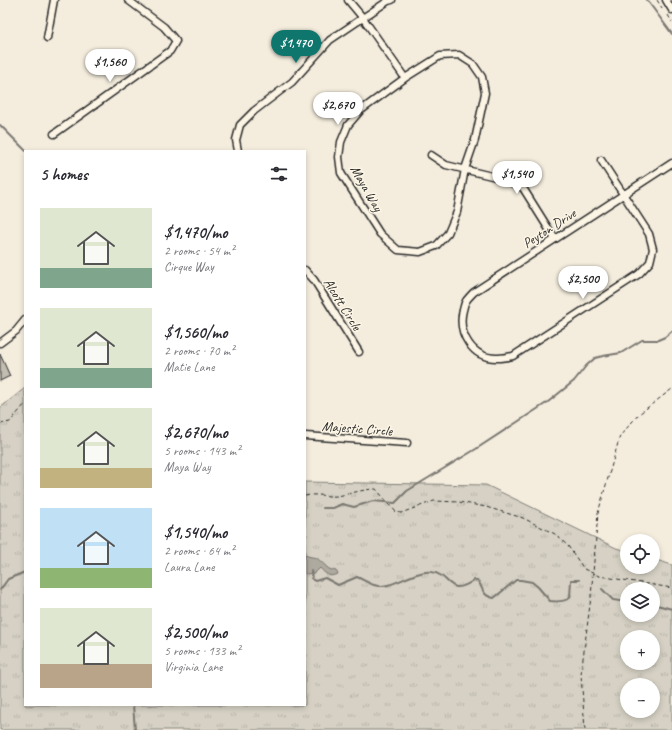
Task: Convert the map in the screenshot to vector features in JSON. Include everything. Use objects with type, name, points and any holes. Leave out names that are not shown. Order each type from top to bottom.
[{"type":"street","points":[[47,38],[54,0]]},
{"type":"street","points":[[54,134],[170,51],[176,41],[164,27],[128,0]]},
{"type":"street","points":[[348,0],[363,18],[405,78]]},
{"type":"street","points":[[238,150],[236,140],[240,125],[254,111],[292,82],[330,40],[392,0]]},
{"type":"street","points":[[666,0],[672,10]]},
{"type":"street","name":"Maya Way","points":[[459,55],[473,64],[482,77],[485,94],[475,140],[465,169],[457,212],[448,233],[436,246],[420,252],[398,250],[380,234],[342,173],[339,157],[341,142],[348,125],[360,111],[405,78],[440,56],[459,55]]},
{"type":"street","points":[[432,155],[446,165],[504,179],[523,188],[555,239]]},
{"type":"street","points":[[601,160],[624,195]]},
{"type":"street","name":"Peyton Drive","points":[[624,195],[649,234],[653,249],[650,262],[639,274],[513,356],[497,358],[483,355],[473,349],[466,340],[461,329],[461,316],[465,302],[474,292],[672,163]]},
{"type":"street","name":"Alcott Circle","points":[[306,271],[314,280],[359,352]]},
{"type":"street","points":[[0,343],[16,331],[24,321]]},
{"type":"street","name":"Majestic Circle","points":[[306,436],[407,443]]},
{"type":"path","points":[[585,730],[581,674],[591,597],[598,513],[620,436],[640,414],[672,389]]},
{"type":"path","points":[[0,424],[10,422],[24,405]]},
{"type":"path","points":[[306,496],[337,496],[367,489],[376,489],[396,512],[401,513],[434,501],[459,502],[486,507],[523,518],[555,534],[568,546],[584,569],[598,576],[672,588]]},
{"type":"green space","points":[[24,389],[24,706],[306,706],[306,482],[486,485],[620,549],[620,574],[660,574],[660,561],[672,565],[672,730],[0,730],[0,408]]},
{"type":"shaded area","points":[[306,555],[317,558],[329,569],[336,571],[338,574],[333,576],[328,575],[320,568],[315,573],[306,574]]},
{"type":"building","points":[[0,354],[10,376],[0,381]]},
{"type":"waterway","points":[[647,0],[672,34]]},
{"type":"waterway","points":[[0,125],[25,150]]},
{"type":"waterway","points":[[323,508],[333,508],[342,504],[354,507],[373,501],[395,503],[407,491],[476,449],[548,402],[574,381],[586,366],[595,358],[621,353],[642,340],[658,340],[665,337],[672,331]]},
{"type":"waterway","points":[[311,571],[312,579],[315,581],[325,578],[338,585],[357,577],[374,585],[380,586],[394,583],[424,572],[431,572],[438,574],[454,586],[459,587],[466,585],[474,580],[479,582],[486,594],[494,598],[516,580],[521,580],[532,582],[550,601],[555,602],[570,598],[571,580],[579,580]]},
{"type":"waterway","points":[[0,590],[8,579],[24,572]]},
{"type":"waterway","points":[[602,589],[613,600],[620,601]]},
{"type":"waterway","points":[[660,606],[672,609]]},
{"type":"waterway","points":[[133,706],[135,730]]}]
